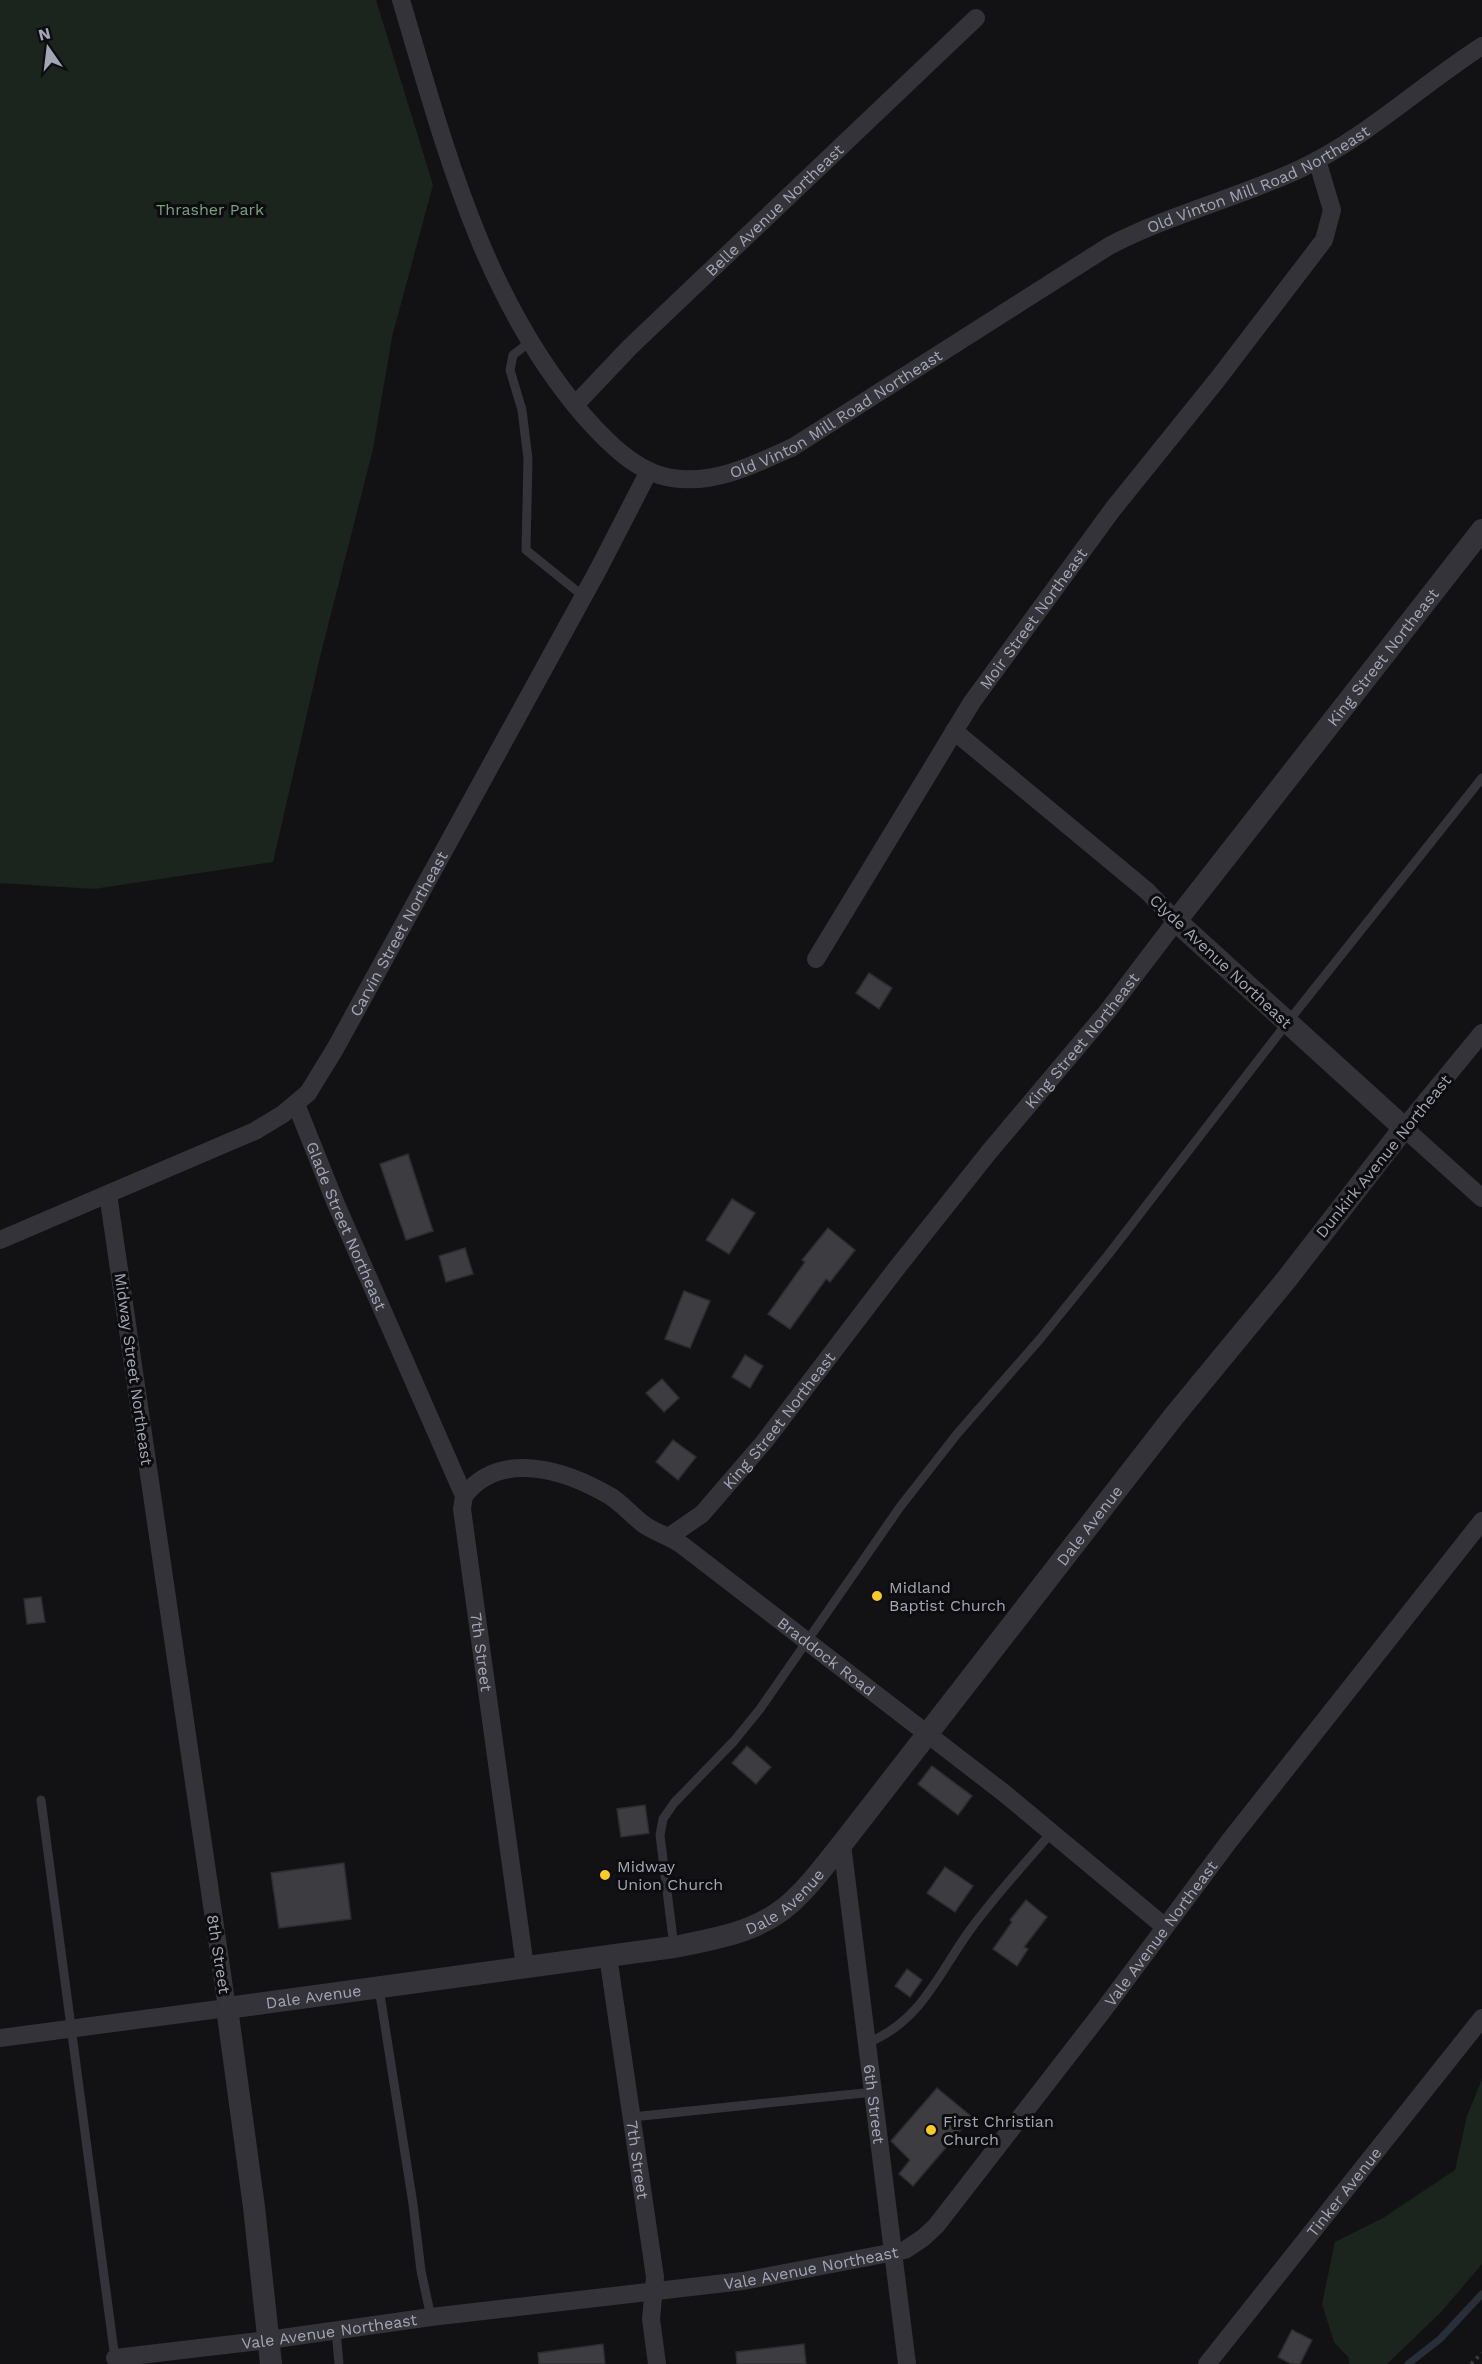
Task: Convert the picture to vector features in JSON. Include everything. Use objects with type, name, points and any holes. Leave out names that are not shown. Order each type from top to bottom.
[{"type":"street","name":"Old Vinton Mill Road Northeast","points":[[401,0],[461,197],[488,262],[516,318],[575,405],[597,431],[625,456],[649,471],[671,478],[698,480],[715,477],[783,451],[1108,246],[1142,228],[1233,197],[1317,160],[1358,136],[1444,71],[1482,46]]},
{"type":"street","name":"Belle Avenue Northeast","points":[[575,405],[630,347],[976,18]]},
{"type":"street","name":"Moir Street Northeast","points":[[816,959],[972,702],[1056,584],[1324,240],[1332,210],[1317,160]]},
{"type":"street","name":"Carvin Street Northeast","points":[[0,1240],[255,1131],[296,1104],[308,1093],[335,1049],[638,496],[649,471]]},
{"type":"street","name":"King Street Northeast","points":[[670,1536],[702,1514],[764,1442],[989,1152],[1106,1013],[1482,530]]},
{"type":"street","name":"Clyde Avenue Northeast","points":[[954,731],[1147,891],[1176,921],[1287,1023],[1482,1198]]},
{"type":"street","name":"Dunkirk Avenue Northeast","points":[[1286,1280],[1404,1128],[1482,1033]]},
{"type":"street","name":"Glade Street Northeast","points":[[296,1104],[336,1204],[399,1348]]},
{"type":"street","name":"Midway Street Northeast","points":[[108,1194],[160,1545]]},
{"type":"street","name":"Dale Avenue","points":[[0,2038],[674,1947],[726,1937],[753,1928],[778,1914],[800,1895],[842,1844],[1174,1416],[1286,1280]]},
{"type":"street","name":"7th Street","points":[[399,1348],[464,1496],[462,1509],[474,1603],[525,1967]]},
{"type":"street","name":"Braddock Road","points":[[464,1496],[471,1486],[489,1475],[510,1469],[530,1468],[557,1472],[613,1497],[647,1527],[670,1536],[808,1641],[1052,1832],[1165,1927]]},
{"type":"street","name":"Vale Avenue Northeast","points":[[116,2361],[431,2317],[744,2281],[905,2250],[936,2226],[1102,2012],[1230,1840],[1482,1521]]},
{"type":"street","name":"8th Street","points":[[160,1545],[227,2008],[252,2195],[271,2364]]},
{"type":"street","name":"6th Street","points":[[842,1844],[907,2364]]},
{"type":"street","name":"7th Street","points":[[608,1956],[655,2277],[651,2319],[657,2364]]},
{"type":"street","name":"Tinker Avenue","points":[[1207,2364],[1482,2018]]},
{"type":"lane","points":[[531,341],[513,355],[510,370],[522,410],[528,459],[526,550],[583,596]]},
{"type":"lane","points":[[674,1947],[660,1834],[663,1819],[674,1803],[734,1741],[760,1709],[900,1507],[957,1434],[1040,1339],[1108,1255],[1287,1023],[1482,778]]},
{"type":"lane","points":[[41,1800],[116,2361]]},
{"type":"lane","points":[[867,2043],[885,2036],[917,2008],[938,1981],[969,1931],[1052,1832]]},
{"type":"lane","points":[[379,1986],[413,2204],[421,2271],[431,2317]]},
{"type":"lane","points":[[632,2117],[874,2092]]},
{"type":"lane","points":[[336,2330],[339,2364]]},
{"type":"path","points":[[1471,2364],[1482,2353]]},
{"type":"green space","name":"Thrasher Park","points":[[0,0],[376,0],[433,185],[392,337],[373,449],[320,657],[273,862],[94,889],[0,883]]},
{"type":"green space","points":[[1482,2079],[1482,2264],[1441,2312],[1387,2364],[1349,2364],[1349,2358],[1334,2342],[1322,2304],[1335,2242],[1383,2218],[1455,2170],[1467,2116]]},
{"type":"building","points":[[869,973],[892,988],[879,1009],[856,993]]},
{"type":"building","points":[[408,1154],[433,1231],[406,1240],[380,1164]]},
{"type":"building","points":[[732,1199],[755,1213],[729,1254],[706,1240]]},
{"type":"building","points":[[828,1228],[855,1250],[830,1282],[826,1279],[790,1329],[768,1314],[805,1262],[802,1260]]},
{"type":"building","points":[[465,1248],[473,1274],[446,1282],[439,1256]]},
{"type":"building","points":[[684,1291],[710,1301],[690,1348],[665,1339]]},
{"type":"building","points":[[745,1355],[763,1366],[750,1388],[732,1377]]},
{"type":"building","points":[[662,1379],[679,1398],[664,1412],[646,1393]]},
{"type":"building","points":[[673,1440],[696,1457],[678,1480],[656,1462]]},
{"type":"building","points":[[41,1597],[45,1622],[27,1624],[24,1599]]},
{"type":"building","points":[[747,1746],[771,1767],[756,1784],[732,1763]]},
{"type":"building","points":[[932,1766],[972,1796],[958,1815],[918,1784]]},
{"type":"building","points":[[645,1805],[649,1833],[621,1837],[617,1809]]},
{"type":"building","points":[[344,1863],[351,1919],[279,1928],[271,1873]]},
{"type":"building","points":[[945,1867],[973,1886],[955,1912],[927,1893]]},
{"type":"building","points":[[1026,1900],[1047,1917],[1024,1947],[1028,1949],[1017,1966],[993,1949],[1012,1922],[1010,1920]]},
{"type":"building","points":[[907,1969],[922,1980],[910,1997],[895,1986]]},
{"type":"building","name":"First Christian Church","points":[[937,2088],[972,2117],[913,2186],[899,2174],[910,2160],[891,2141]]},
{"type":"building","points":[[1292,2330],[1312,2340],[1300,2364],[1291,2364],[1278,2357]]},
{"type":"building","points":[[603,2344],[605,2364],[539,2364],[538,2353]]},
{"type":"building","points":[[804,2344],[806,2364],[737,2364],[736,2352]]},
{"type":"waterway","points":[[1408,2364],[1440,2339],[1482,2294]]},
{"type":"place","name":"Midland Baptist Church","points":[[877,1596]]},
{"type":"place","name":"Midway Union Church","points":[[605,1875]]},
{"type":"place","name":"First Christian Church","points":[[931,2130]]}]
